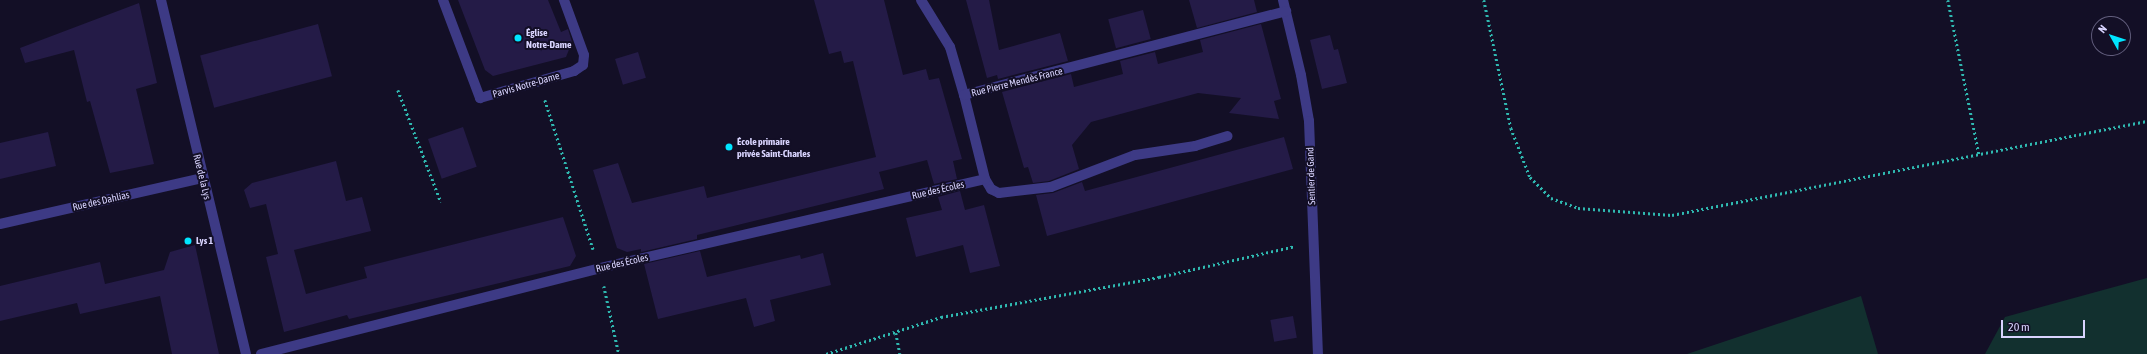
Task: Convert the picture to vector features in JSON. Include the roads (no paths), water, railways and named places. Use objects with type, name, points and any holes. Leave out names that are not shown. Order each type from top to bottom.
[{"type":"street","name":"Rue de la Lys","points":[[161,0],[202,178],[246,354]]},
{"type":"street","name":"Parvis Notre-Dame","points":[[443,0],[480,98],[574,71],[584,62],[584,55],[564,0]]},
{"type":"street","points":[[921,0],[950,47],[964,95]]},
{"type":"street","name":"Sentier de Gand","points":[[1283,0],[1301,74],[1308,121],[1318,354]]},
{"type":"street","name":"Rue Pierre Mendès France","points":[[1226,136],[1195,146],[1136,155],[1051,187],[998,193],[990,189],[985,179],[964,95],[1286,11]]},
{"type":"street","name":"Rue des Dahlias","points":[[0,224],[202,178]]},
{"type":"street","name":"Rue des Écoles","points":[[262,354],[600,268],[985,179]]},
{"type":"place","name":"Église Notre-Dame","points":[[518,38]]},
{"type":"place","name":"École primaire privée Saint-Charles","points":[[729,147]]},
{"type":"place","name":"Lys 1","points":[[188,241]]}]
